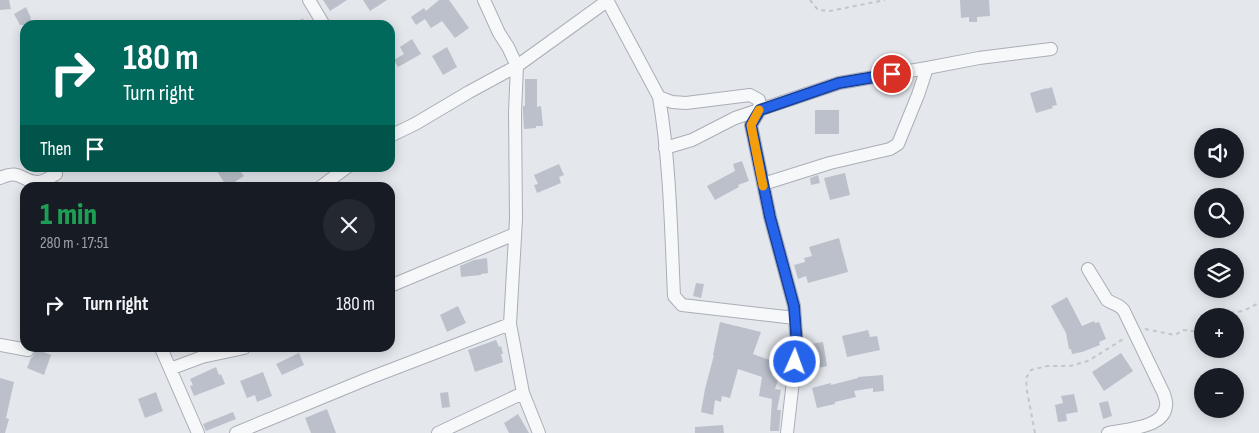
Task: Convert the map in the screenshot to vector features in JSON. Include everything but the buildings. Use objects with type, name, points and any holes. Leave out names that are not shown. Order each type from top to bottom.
[{"type":"street","points":[[309,0],[321,20]]},
{"type":"street","points":[[484,0],[517,66],[515,234],[510,324],[523,394],[539,433]]},
{"type":"street","points":[[395,134],[517,66],[607,0],[659,97],[663,120],[670,204],[674,296],[682,305],[795,318]]},
{"type":"street","points":[[665,148],[692,140],[735,118],[839,83],[979,58],[1051,49]]},
{"type":"street","points":[[763,184],[830,163],[890,149],[898,144],[927,68]]},
{"type":"street","points":[[659,97],[672,102],[686,103],[750,95],[759,100],[760,110],[751,125],[770,217],[794,306],[797,346],[788,433]]},
{"type":"street","points":[[327,182],[341,172]]},
{"type":"street","points":[[0,178],[8,174],[15,174],[38,182],[56,174]]},
{"type":"street","points":[[395,284],[515,234]]},
{"type":"street","points":[[1088,269],[1107,300],[1112,304],[1122,306],[1167,404],[1165,412],[1160,419],[1148,425],[1108,433]]},
{"type":"street","points":[[236,433],[366,379],[510,324]]},
{"type":"street","points":[[0,345],[20,349]]},
{"type":"street","points":[[163,352],[198,433]]},
{"type":"street","points":[[170,368],[202,357],[225,352]]},
{"type":"street","points":[[438,433],[523,394]]},
{"type":"path","points":[[810,0],[818,10],[830,11],[885,0]]},
{"type":"path","points":[[302,20],[316,12]]},
{"type":"path","points":[[1244,310],[1259,303]]},
{"type":"path","points":[[1035,433],[1026,378],[1031,370],[1047,366],[1070,366],[1088,361],[1134,332],[1146,328],[1176,334],[1183,330],[1194,331]]},
{"type":"slow traffic","points":[[759,110],[751,125],[763,186]]},
{"type":"route","points":[[795,362],[797,346],[794,306],[770,217],[751,125],[760,110],[839,83],[892,74]]}]
